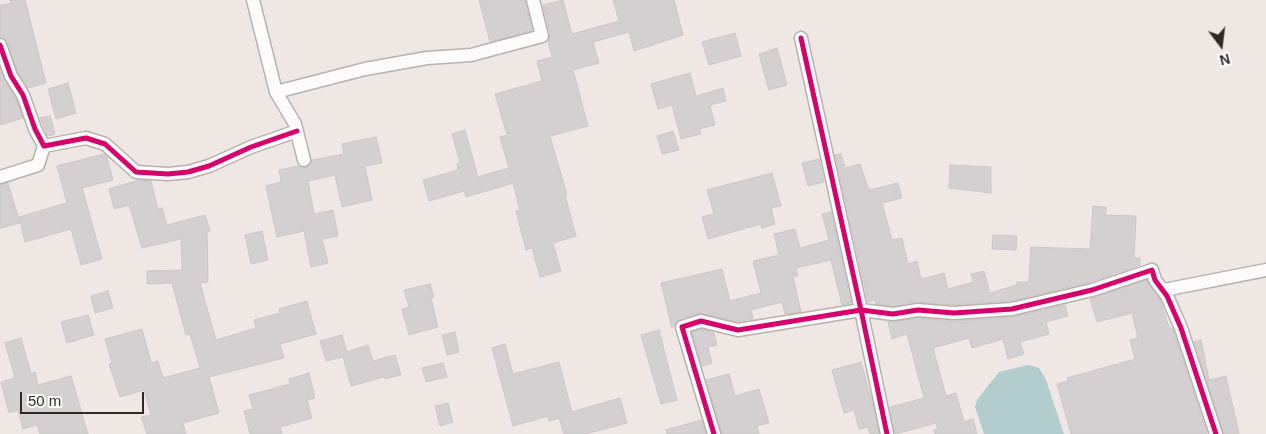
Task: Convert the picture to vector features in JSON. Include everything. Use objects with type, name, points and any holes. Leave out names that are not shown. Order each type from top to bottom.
[{"type":"street","points":[[253,0],[276,92],[297,131],[304,160]]},
{"type":"street","points":[[276,92],[365,69],[427,58],[471,55],[542,36],[533,0]]},
{"type":"street","points":[[801,38],[887,434]]},
{"type":"street","points":[[0,45],[11,76],[23,95],[34,129],[44,146],[38,165],[0,177]]},
{"type":"street","points":[[44,146],[86,138],[105,144],[136,172],[168,174],[188,172],[209,166],[251,147],[297,131]]},
{"type":"street","points":[[714,434],[682,327],[701,321],[738,330],[861,310],[893,314],[918,310],[954,312],[1012,309],[1092,290],[1152,270],[1156,280],[1164,290],[1181,328],[1216,434]]},
{"type":"street","points":[[1164,290],[1266,270]]},
{"type":"water","points":[[1028,365],[1039,368],[1046,380],[1064,434],[984,434],[975,407],[977,400],[999,372]]},
{"type":"building","points":[[10,0],[25,0],[46,83],[28,88],[18,72],[7,42],[0,37],[0,6],[11,3]]},
{"type":"building","points":[[479,0],[525,0],[532,30],[490,42]]},
{"type":"building","points":[[563,0],[572,34],[619,21],[613,0],[674,0],[683,35],[634,51],[629,32],[593,42],[599,63],[573,70],[588,126],[550,136],[567,195],[565,195],[576,236],[553,243],[561,271],[540,277],[532,248],[526,250],[516,211],[520,210],[513,183],[466,197],[464,191],[429,201],[423,180],[458,170],[457,164],[460,163],[452,134],[465,130],[478,177],[509,168],[500,137],[507,135],[495,94],[542,81],[537,61],[552,57],[548,41],[550,34],[543,5]]},
{"type":"building","points":[[735,33],[741,56],[709,65],[702,42]]},
{"type":"building","points":[[777,48],[787,85],[769,90],[759,54]]},
{"type":"building","points":[[0,69],[16,99],[23,118],[0,125]]},
{"type":"building","points":[[690,73],[696,96],[723,88],[726,101],[710,105],[715,125],[699,129],[701,134],[681,139],[672,105],[658,109],[651,84]]},
{"type":"building","points":[[68,83],[76,113],[56,119],[48,89]]},
{"type":"building","points":[[50,116],[55,134],[48,136],[40,118]]},
{"type":"building","points":[[673,131],[679,150],[662,154],[657,136]]},
{"type":"building","points":[[376,137],[382,163],[365,166],[372,200],[342,207],[335,175],[308,181],[314,214],[333,210],[338,236],[322,239],[328,263],[311,267],[304,231],[277,237],[266,186],[281,182],[279,170],[299,166],[306,168],[312,160],[344,154],[342,144]]},
{"type":"building","points":[[104,154],[107,157],[113,180],[82,188],[102,259],[81,265],[71,229],[25,242],[19,217],[67,203],[57,166]]},
{"type":"building","points":[[841,154],[845,168],[860,164],[869,190],[898,183],[902,198],[882,203],[892,240],[902,238],[908,264],[917,261],[921,279],[944,273],[948,289],[973,282],[971,274],[984,271],[990,293],[1017,285],[1017,282],[1029,282],[1031,247],[1090,249],[1093,206],[1106,207],[1105,215],[1136,216],[1134,258],[1140,258],[1140,265],[1090,282],[1011,301],[954,305],[917,302],[893,306],[876,304],[875,300],[868,302],[835,155]]},
{"type":"building","points":[[819,159],[824,182],[808,186],[802,163]]},
{"type":"building","points":[[950,165],[991,167],[991,193],[949,188]]},
{"type":"building","points":[[772,173],[781,206],[771,208],[775,224],[762,228],[761,224],[708,239],[702,217],[714,214],[707,190]]},
{"type":"building","points":[[139,180],[151,181],[158,209],[162,208],[167,225],[205,215],[210,231],[207,232],[208,282],[200,283],[216,340],[256,328],[254,320],[280,313],[279,309],[307,301],[316,334],[280,344],[284,358],[209,377],[219,413],[183,423],[186,434],[147,434],[141,417],[151,415],[144,390],[120,397],[109,364],[112,363],[105,339],[142,329],[151,363],[158,361],[163,378],[200,368],[190,334],[186,335],[172,283],[147,284],[147,271],[182,270],[181,239],[142,248],[129,205],[114,209],[109,189]]},
{"type":"building","points":[[8,183],[20,223],[0,228],[0,185]]},
{"type":"building","points":[[831,212],[851,303],[842,305],[831,260],[796,268],[798,276],[793,277],[801,312],[785,314],[782,302],[751,310],[753,319],[738,322],[699,313],[679,319],[672,328],[661,283],[722,269],[730,301],[761,293],[753,261],[779,255],[774,234],[795,229],[800,248],[829,240],[822,214]]},
{"type":"building","points":[[262,231],[268,260],[251,264],[245,235]]},
{"type":"building","points":[[993,235],[1017,236],[1016,250],[992,249]]},
{"type":"building","points":[[1147,280],[1160,300],[1169,327],[1173,329],[1207,434],[1071,434],[1057,384],[1068,381],[1067,378],[1135,359],[1130,340],[1138,338],[1132,313],[1097,322],[1090,299]]},
{"type":"building","points":[[430,284],[434,297],[431,298],[438,327],[409,335],[402,309],[409,307],[404,290]]},
{"type":"building","points":[[108,291],[113,308],[95,313],[91,296]]},
{"type":"building","points":[[1065,305],[1068,316],[1046,322],[1049,334],[1020,342],[1024,354],[1008,359],[1003,339],[972,348],[969,338],[933,348],[946,396],[956,393],[964,422],[973,419],[977,434],[935,434],[934,430],[938,429],[936,423],[895,434],[890,407],[924,398],[907,334],[892,339],[888,322],[918,318],[954,321],[1013,317]]},
{"type":"building","points":[[88,315],[94,335],[67,343],[61,322]]},
{"type":"building","points":[[701,329],[714,333],[717,345],[708,347],[712,363],[702,366],[692,332]]},
{"type":"building","points":[[659,330],[677,400],[661,404],[641,335]]},
{"type":"building","points":[[455,332],[459,352],[447,355],[442,335]]},
{"type":"building","points":[[342,335],[347,352],[368,345],[373,361],[395,355],[401,375],[385,379],[384,377],[351,386],[343,357],[326,361],[320,341]]},
{"type":"building","points":[[21,338],[31,374],[35,372],[38,385],[71,376],[88,434],[40,434],[37,425],[23,429],[18,410],[9,413],[1,382],[15,378],[5,343]]},
{"type":"building","points":[[1201,340],[1209,380],[1226,376],[1239,434],[1224,434],[1194,342]]},
{"type":"building","points":[[505,344],[513,374],[559,362],[572,412],[620,398],[627,423],[585,434],[564,434],[559,418],[549,421],[548,416],[513,426],[492,348]]},
{"type":"building","points":[[861,362],[879,434],[870,434],[868,427],[859,429],[854,410],[844,413],[832,370]]},
{"type":"building","points":[[443,363],[447,377],[426,382],[422,368]]},
{"type":"building","points":[[309,373],[315,398],[307,400],[312,418],[280,427],[282,434],[250,434],[244,411],[253,409],[249,395],[290,384],[289,379]]},
{"type":"building","points":[[729,374],[735,396],[759,389],[769,423],[757,426],[759,434],[722,434],[706,380]]},
{"type":"building","points":[[448,403],[453,422],[440,426],[435,406]]},
{"type":"building","points":[[701,420],[706,434],[667,434],[666,430]]},
{"type":"cycle path","points":[[801,38],[861,310],[893,314],[918,310],[954,313],[1012,309],[1092,290],[1152,270],[1155,280],[1167,296],[1181,328],[1216,434]]},
{"type":"cycle path","points":[[0,45],[11,76],[23,95],[35,129],[44,146],[86,138],[105,144],[136,172],[168,174],[188,172],[209,166],[251,147],[297,131]]},
{"type":"cycle path","points":[[714,434],[682,327],[701,321],[738,330],[861,310],[887,434]]}]
